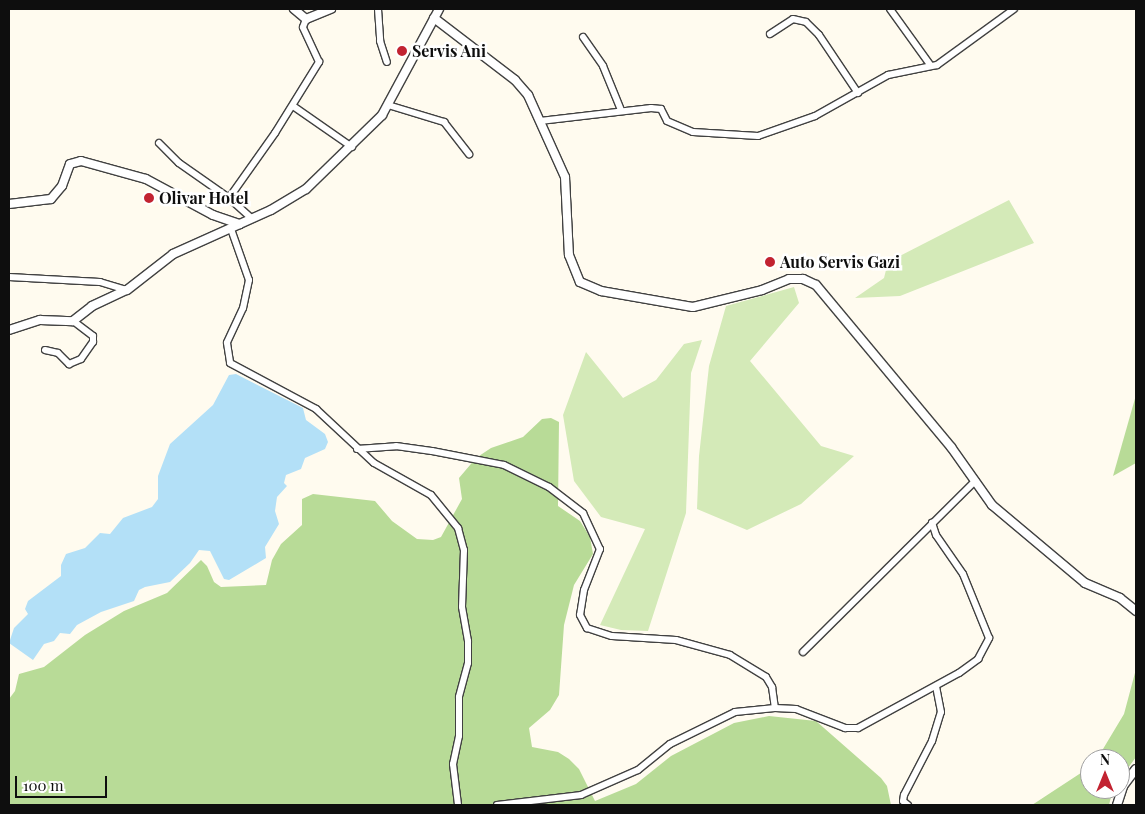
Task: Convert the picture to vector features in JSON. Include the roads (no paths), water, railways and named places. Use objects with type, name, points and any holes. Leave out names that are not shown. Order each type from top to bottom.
[{"type":"street","points":[[294,9],[306,20]]},
{"type":"street","points":[[306,20],[331,9]]},
{"type":"street","points":[[378,9],[380,41],[387,62]]},
{"type":"street","points":[[73,321],[92,306],[128,290],[173,254],[252,219],[306,189],[352,147],[388,105],[439,9]]},
{"type":"street","points":[[890,9],[931,66]]},
{"type":"street","points":[[540,121],[621,110],[662,109],[667,121],[708,135],[758,136],[815,116],[894,73],[943,62],[1014,9]]},
{"type":"street","points":[[434,18],[521,86],[540,121],[565,177],[569,255],[580,282],[601,291],[683,305],[719,302],[789,279],[816,285],[975,481],[992,505],[1091,587],[1126,602],[1136,611]]},
{"type":"street","points":[[229,198],[293,106],[319,62],[304,27],[306,20]]},
{"type":"street","points":[[770,34],[793,20],[806,22],[819,35],[858,93]]},
{"type":"street","points":[[583,37],[603,66],[621,110]]},
{"type":"street","points":[[388,105],[444,122],[469,154]]},
{"type":"street","points":[[293,106],[352,147]]},
{"type":"street","points":[[160,143],[179,163],[229,198],[252,219]]},
{"type":"street","points":[[9,204],[51,199],[62,186],[70,164],[81,161],[146,179],[235,226],[249,280],[243,308],[226,343],[230,363],[316,409],[334,423],[357,450],[387,472],[431,495],[450,515],[462,542],[465,570],[462,607],[468,663],[460,688],[459,736],[453,764],[458,805]]},
{"type":"street","points":[[9,277],[100,282],[128,290]]},
{"type":"street","points":[[9,330],[40,320],[73,321],[93,336],[93,342],[81,359],[69,364],[58,354],[45,350]]},
{"type":"street","points":[[357,450],[396,446],[432,451],[504,466],[549,487],[583,513],[600,549],[584,590],[580,615],[587,628],[612,636],[676,640],[730,655],[766,677],[773,693],[775,708]]},
{"type":"street","points":[[803,652],[975,481]]},
{"type":"street","points":[[497,805],[581,795],[638,770],[670,744],[726,716],[775,708],[796,709],[851,729],[936,687],[978,659],[989,638],[963,574],[936,535],[932,523]]},
{"type":"street","points":[[908,805],[904,795],[937,727],[941,704],[936,687]]},
{"type":"street","points":[[1117,805],[1124,786],[1136,769]]},
{"type":"water","points":[[236,374],[303,408],[306,420],[325,434],[328,442],[325,449],[305,458],[301,469],[286,475],[284,483],[287,486],[277,497],[275,511],[279,524],[265,547],[266,558],[229,580],[224,579],[210,551],[199,550],[190,563],[170,582],[145,587],[139,590],[134,601],[101,612],[77,625],[70,634],[60,633],[54,641],[44,644],[33,660],[9,643],[14,628],[28,614],[25,609],[28,601],[61,576],[61,565],[66,554],[85,548],[100,533],[110,534],[123,518],[152,507],[158,499],[158,476],[170,444],[213,405],[229,375]]},
{"type":"place","name":"Servis Ani","points":[[402,51]]},
{"type":"place","name":"Olivar Hotel","points":[[149,198]]},
{"type":"place","name":"Auto Servis Gazi","points":[[770,262]]}]
